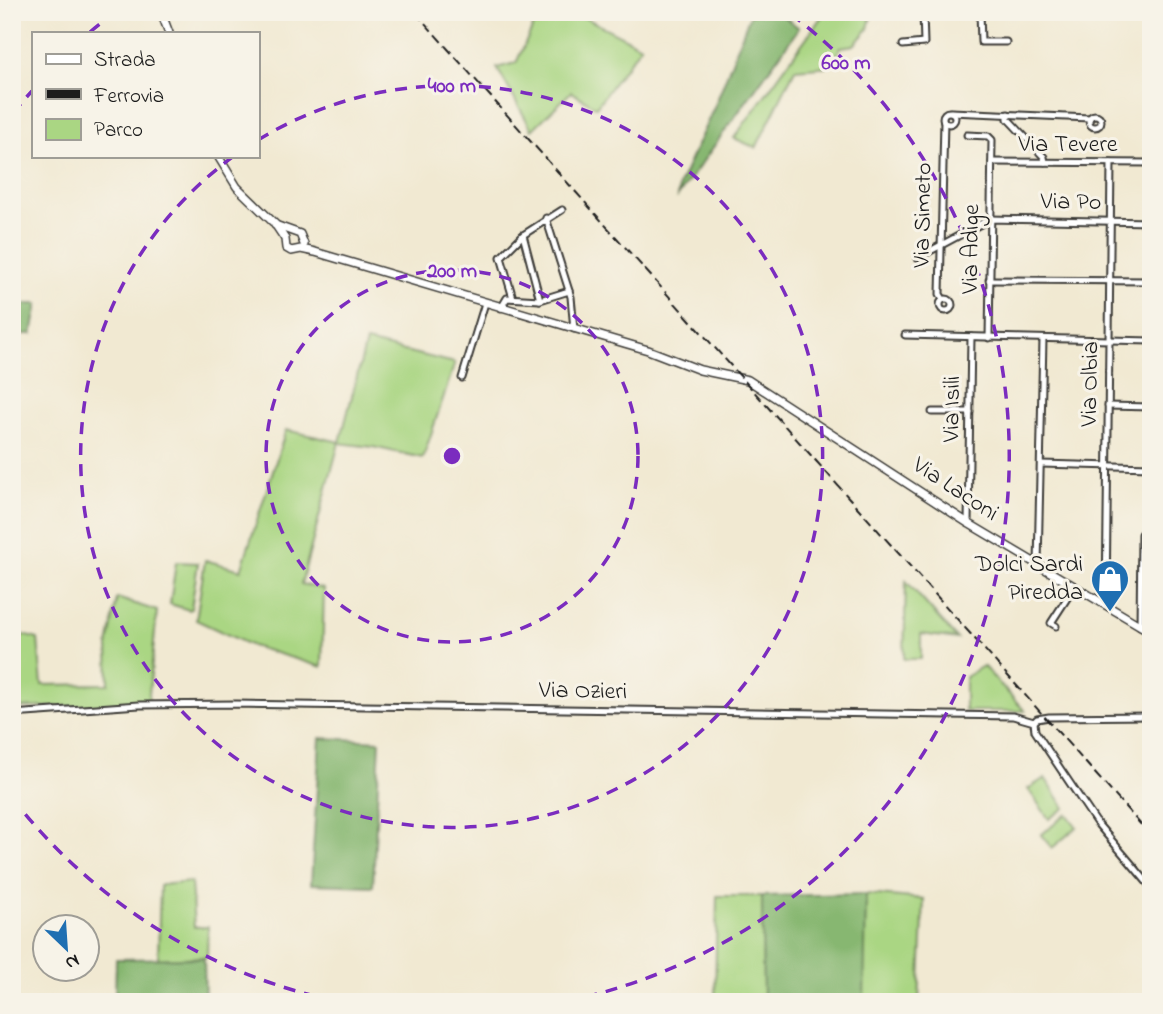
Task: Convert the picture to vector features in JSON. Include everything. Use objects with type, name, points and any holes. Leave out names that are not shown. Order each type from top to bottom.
[{"type":"street","points":[[161,12],[169,32]]},
{"type":"street","points":[[903,45],[924,43],[923,12]]},
{"type":"street","points":[[980,12],[981,42],[1006,42]]},
{"type":"street","points":[[970,37],[981,36]]},
{"type":"street","points":[[954,115],[954,122],[947,123],[945,114],[954,115],[961,112],[1090,118]]},
{"type":"street","points":[[1007,114],[1008,119],[1044,157],[1045,162]]},
{"type":"street","name":"Via Simeto","points":[[943,299],[940,294],[942,130],[947,123]]},
{"type":"street","name":"Via Tevere","points":[[967,135],[988,136],[992,141],[992,162],[1151,163]]},
{"type":"street","points":[[219,158],[237,187],[275,224],[285,239],[288,250],[296,252],[303,246],[302,236],[275,224]]},
{"type":"street","name":"Via Adige","points":[[989,338],[992,162]]},
{"type":"street","name":"Via Olbia","points":[[1105,605],[1111,163]]},
{"type":"street","points":[[513,298],[501,257],[523,235],[562,210]]},
{"type":"street","points":[[546,218],[569,291],[575,329]]},
{"type":"street","points":[[917,258],[990,219]]},
{"type":"street","name":"Via Po","points":[[990,219],[1151,222]]},
{"type":"street","points":[[285,239],[292,232]]},
{"type":"street","points":[[523,235],[540,300]]},
{"type":"street","name":"Via Laconi","points":[[303,246],[315,252],[648,350],[700,370],[740,377],[771,394],[968,523],[1151,632]]},
{"type":"street","points":[[989,280],[1151,281]]},
{"type":"street","points":[[501,308],[506,298],[540,300],[569,291]]},
{"type":"street","points":[[462,378],[485,303]]},
{"type":"street","points":[[905,335],[1151,341]]},
{"type":"street","name":"Via Isili","points":[[968,523],[971,337]]},
{"type":"street","points":[[1038,565],[1044,339]]},
{"type":"street","points":[[1108,406],[1151,407]]},
{"type":"street","points":[[932,411],[970,412]]},
{"type":"street","points":[[1041,464],[1151,467]]},
{"type":"street","points":[[1140,626],[1142,534]]},
{"type":"street","points":[[1056,626],[1051,623],[1075,586]]},
{"type":"street","name":"Via Ozieri","points":[[12,714],[139,705],[236,704],[999,716],[1023,717],[1034,722],[1049,717],[1151,716]]},
{"type":"street","points":[[1034,722],[1035,731],[1096,822],[1151,887]]},
{"type":"green space","points":[[540,12],[574,12],[641,46],[596,107],[571,92],[532,130],[497,68],[516,63]]},
{"type":"green space","points":[[751,12],[778,12],[799,28],[678,196],[679,185],[716,103]]},
{"type":"green space","points":[[825,12],[872,12],[868,29],[854,45],[841,47],[831,66],[795,69],[756,148],[734,138]]},
{"type":"green space","points":[[12,304],[38,304],[32,334],[12,334]]},
{"type":"green space","points":[[366,342],[455,363],[423,458],[339,443],[301,584],[324,589],[322,667],[252,646],[196,620],[205,560],[241,570],[286,430],[340,442]]},
{"type":"green space","points":[[176,562],[198,563],[189,610],[170,604]]},
{"type":"green space","points":[[906,581],[957,639],[921,634],[921,659],[904,659]]},
{"type":"green space","points":[[117,598],[157,611],[148,704],[12,708],[12,632],[38,639],[42,685],[109,684],[108,646]]},
{"type":"green space","points":[[983,666],[1025,711],[965,711],[965,677]]},
{"type":"green space","points":[[320,738],[380,741],[373,886],[311,884]]},
{"type":"green space","points":[[1045,778],[1065,808],[1049,819],[1028,789]]},
{"type":"green space","points":[[1067,814],[1077,827],[1052,848],[1041,835]]},
{"type":"green space","points":[[191,882],[194,927],[208,927],[207,957],[158,959],[160,885]]},
{"type":"green space","points":[[866,894],[924,899],[919,1002],[863,1002]]},
{"type":"green space","points":[[866,894],[864,1002],[763,1002],[762,896]]},
{"type":"green space","points":[[717,896],[762,896],[763,1002],[715,1002]]},
{"type":"green space","points":[[204,958],[205,1002],[115,1002],[116,959]]},
{"type":"railway","points":[[415,12],[1151,836]]},
{"type":"place","name":"Dolci Sardi Piredda","points":[[1110,613]]}]
